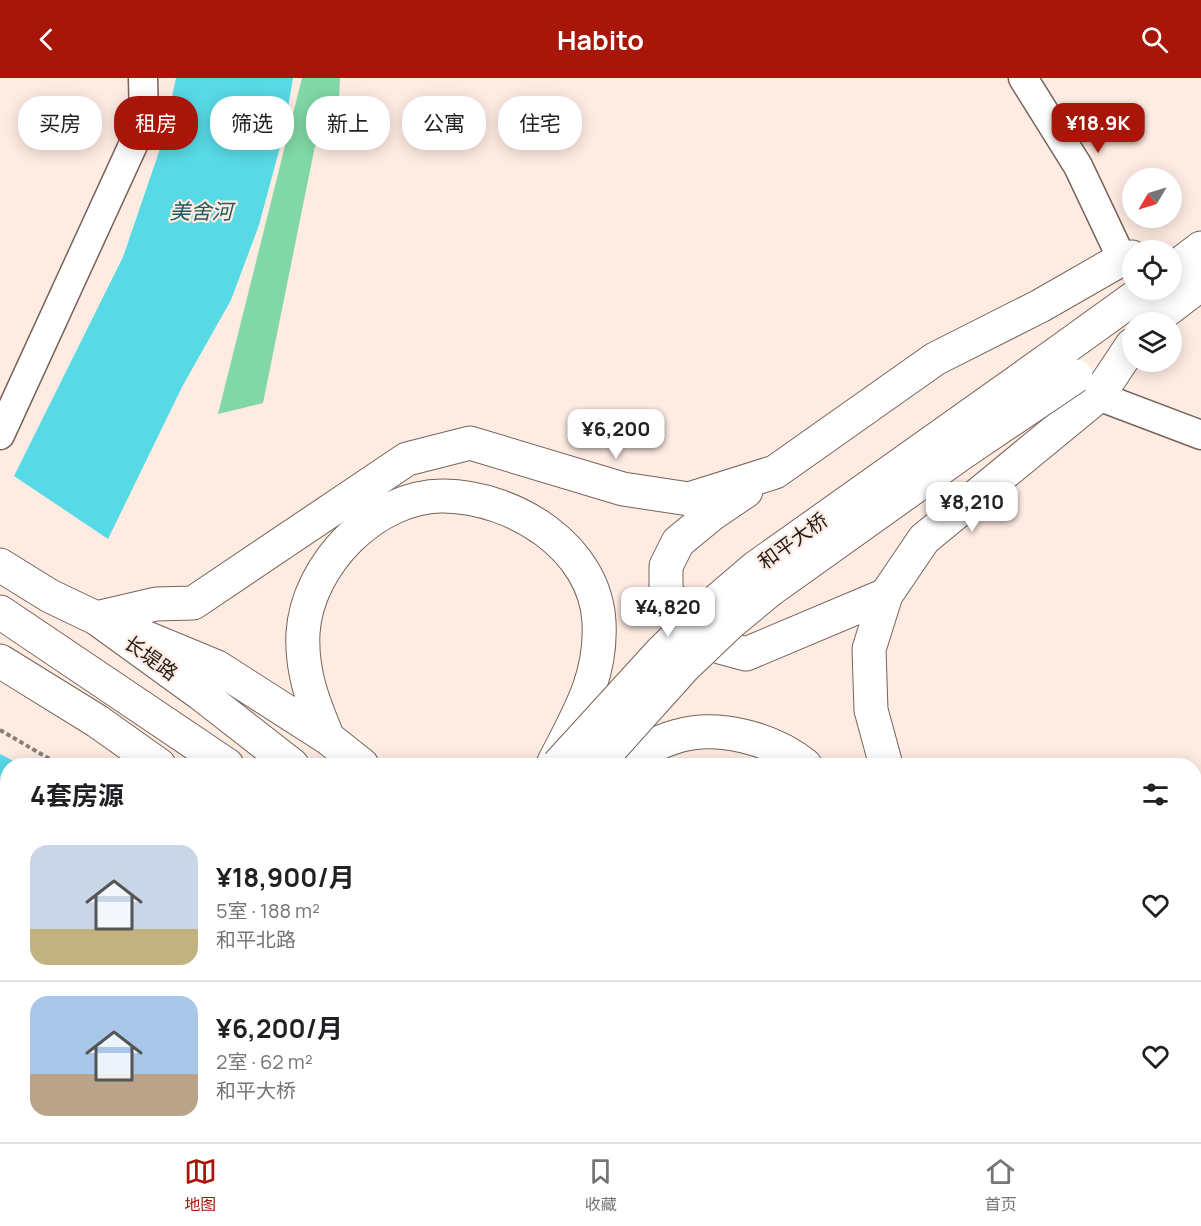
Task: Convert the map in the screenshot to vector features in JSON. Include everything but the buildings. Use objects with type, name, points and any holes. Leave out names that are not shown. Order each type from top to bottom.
[{"type":"main road","points":[[1182,249],[1201,247]]},
{"type":"main road","points":[[1182,262],[1201,247]]},
{"type":"main road","points":[[886,595],[746,654],[720,647],[683,617],[666,590],[666,566],[678,542],[712,514],[935,359],[1040,306],[1122,261]]},
{"type":"main road","points":[[1164,312],[1201,284]]},
{"type":"main road","points":[[884,758],[871,710],[869,649],[886,595],[924,539],[1078,375],[1137,300]]},
{"type":"main road","points":[[1078,375],[1122,343]]},
{"type":"main road","points":[[1078,375],[1122,351]]},
{"type":"main road","name":"和平大桥","points":[[564,758],[660,652],[755,568],[1078,375]]},
{"type":"main road","name":"和平大桥","points":[[602,758],[686,666],[729,624],[770,590],[962,453],[1078,375]]},
{"type":"main road","points":[[96,618],[156,604],[194,603],[407,459],[470,442],[623,489],[689,499],[775,472]]},
{"type":"main road","points":[[324,751],[309,693],[303,633],[310,598],[323,570],[347,540],[378,516],[424,498],[444,496],[468,498],[500,507],[530,520],[557,539],[578,561],[593,590],[599,621],[594,678],[586,700],[556,758]]},
{"type":"main road","name":"长堤路","points":[[0,565],[50,596],[96,618],[201,694],[283,758]]},
{"type":"main road","points":[[0,612],[217,758]]},
{"type":"main road","points":[[96,618],[217,667],[324,751]]},
{"type":"main road","points":[[0,636],[78,684],[187,758]]},
{"type":"main road","points":[[0,660],[97,721],[149,758]]},
{"type":"main road","points":[[201,694],[343,758]]},
{"type":"main road","points":[[631,758],[661,741],[702,732],[751,737],[796,758]]},
{"type":"street","points":[[0,435],[144,121],[143,78]]},
{"type":"street","points":[[1023,78],[1078,166],[1122,249]]},
{"type":"street","points":[[1078,375],[1201,435]]},
{"type":"path","points":[[0,730],[48,758]]},
{"type":"green space","points":[[302,78],[340,78],[339,96],[306,96],[306,150],[314,150],[263,403],[218,414],[284,150],[294,150],[294,110]]},
{"type":"water","name":"美舍河","points":[[176,78],[293,78],[290,96],[210,96],[210,150],[279,150],[259,225],[231,300],[182,387],[108,539],[14,476],[123,257],[160,150],[198,150],[198,96],[172,96]]}]
